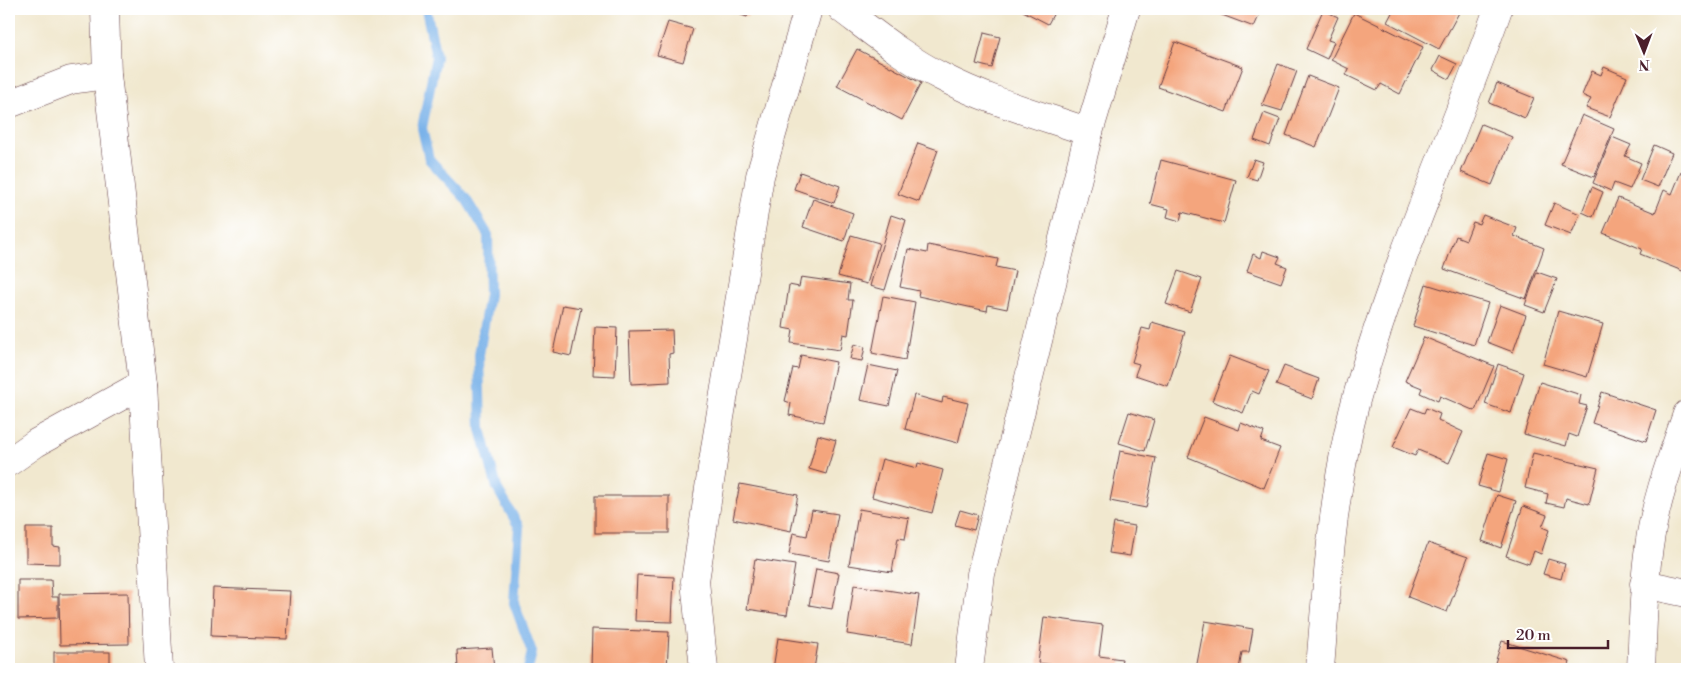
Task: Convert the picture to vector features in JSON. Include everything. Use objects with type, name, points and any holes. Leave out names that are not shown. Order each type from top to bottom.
[{"type":"street","points":[[105,9],[107,75],[143,384],[159,669]]},
{"type":"street","points":[[704,669],[695,581],[718,432],[760,176],[808,9]]},
{"type":"street","points":[[842,9],[904,54],[942,77],[987,96],[1088,132]]},
{"type":"street","points":[[969,669],[980,574],[1088,132],[1126,9]]},
{"type":"street","points":[[1320,669],[1334,512],[1342,461],[1356,400],[1386,300],[1498,9]]},
{"type":"street","points":[[9,104],[71,80],[107,75]]},
{"type":"street","points":[[9,462],[36,442],[143,384]]},
{"type":"street","points":[[1641,669],[1644,584],[1656,512],[1687,414]]},
{"type":"street","points":[[1644,584],[1687,593]]},
{"type":"building","points":[[724,9],[750,9],[747,17]]},
{"type":"building","points":[[1025,9],[1056,9],[1048,24],[1023,11]]},
{"type":"building","points":[[1206,9],[1262,9],[1254,27]]},
{"type":"building","points":[[1394,9],[1461,9],[1439,49],[1387,22]]},
{"type":"building","points":[[1323,10],[1338,17],[1328,40],[1334,42],[1327,59],[1306,49]]},
{"type":"building","points":[[1354,13],[1423,47],[1400,94],[1381,84],[1377,90],[1346,75],[1349,69],[1331,60]]},
{"type":"building","points":[[668,22],[693,29],[683,62],[657,55]]},
{"type":"building","points":[[984,33],[1000,37],[992,68],[976,64]]},
{"type":"building","points":[[1175,42],[1243,67],[1226,112],[1158,87]]},
{"type":"building","points":[[857,49],[921,83],[902,120],[837,86]]},
{"type":"building","points":[[1440,56],[1457,64],[1449,79],[1433,70]]},
{"type":"building","points":[[1278,64],[1297,71],[1282,111],[1262,105]]},
{"type":"building","points":[[1604,67],[1627,77],[1610,117],[1586,108],[1591,99],[1582,95],[1592,71],[1601,75]]},
{"type":"building","points":[[1308,76],[1339,88],[1316,147],[1286,135]]},
{"type":"building","points":[[1497,83],[1534,98],[1525,118],[1489,103]]},
{"type":"building","points":[[1264,113],[1280,119],[1270,146],[1254,140]]},
{"type":"building","points":[[1582,115],[1614,129],[1594,177],[1561,164]]},
{"type":"building","points":[[1481,124],[1512,137],[1492,185],[1461,172]]},
{"type":"building","points":[[1612,137],[1631,145],[1625,156],[1641,163],[1630,189],[1614,183],[1611,191],[1593,183]]},
{"type":"building","points":[[918,143],[938,150],[919,202],[898,194]]},
{"type":"building","points":[[1654,145],[1672,153],[1658,187],[1640,180]]},
{"type":"building","points":[[1254,159],[1263,162],[1257,180],[1247,177]]},
{"type":"building","points":[[1161,160],[1236,180],[1224,223],[1182,212],[1180,221],[1167,217],[1169,209],[1150,204]]},
{"type":"building","points":[[800,172],[840,186],[834,203],[794,189]]},
{"type":"building","points":[[1681,172],[1687,175],[1687,267],[1685,272],[1640,254],[1642,249],[1603,233],[1618,198],[1655,213],[1664,190],[1672,194]]},
{"type":"building","points":[[1592,187],[1603,192],[1593,217],[1582,212]]},
{"type":"building","points":[[813,199],[853,213],[844,241],[803,227]]},
{"type":"building","points":[[1554,203],[1580,214],[1571,235],[1545,225]]},
{"type":"building","points":[[891,215],[906,220],[885,290],[870,286]]},
{"type":"building","points":[[1483,215],[1517,228],[1514,236],[1544,248],[1526,299],[1444,269],[1456,236],[1466,240],[1473,222],[1479,224]]},
{"type":"building","points":[[851,235],[879,243],[867,284],[838,276]]},
{"type":"building","points":[[928,245],[998,259],[996,267],[1015,271],[1007,309],[988,305],[987,311],[918,296],[919,291],[900,287],[908,249],[927,253]]},
{"type":"building","points":[[1263,251],[1280,257],[1277,263],[1287,267],[1281,283],[1247,271],[1253,254],[1261,258]]},
{"type":"building","points":[[1178,271],[1202,279],[1190,312],[1166,304]]},
{"type":"building","points":[[1537,272],[1557,279],[1544,312],[1525,305]]},
{"type":"building","points":[[801,277],[850,284],[848,300],[853,300],[848,335],[843,334],[840,350],[791,343],[793,330],[783,328],[789,285],[799,287]]},
{"type":"building","points":[[1426,284],[1488,303],[1474,345],[1413,326]]},
{"type":"building","points":[[883,296],[915,302],[905,360],[872,353]]},
{"type":"building","points":[[563,305],[581,308],[571,356],[553,352]]},
{"type":"building","points":[[1500,305],[1526,315],[1513,352],[1487,342]]},
{"type":"building","points":[[1558,311],[1603,324],[1587,377],[1543,364]]},
{"type":"building","points":[[1152,322],[1185,332],[1168,386],[1135,375],[1139,364],[1132,362],[1142,328],[1150,330]]},
{"type":"building","points":[[595,327],[617,328],[615,376],[593,375]]},
{"type":"building","points":[[672,330],[673,353],[669,354],[670,382],[631,384],[629,331]]},
{"type":"building","points":[[1424,337],[1494,366],[1475,411],[1440,396],[1438,401],[1420,393],[1422,388],[1405,381]]},
{"type":"building","points":[[854,344],[865,347],[862,361],[850,359]]},
{"type":"building","points":[[801,355],[836,362],[823,422],[789,415],[791,403],[785,401],[793,368],[798,369]]},
{"type":"building","points":[[1230,356],[1269,371],[1259,394],[1252,391],[1243,413],[1212,401]]},
{"type":"building","points":[[1498,364],[1524,373],[1511,413],[1485,404]]},
{"type":"building","points":[[868,365],[897,371],[889,406],[860,400]]},
{"type":"building","points":[[1284,366],[1319,379],[1312,399],[1276,385]]},
{"type":"building","points":[[1540,382],[1581,395],[1579,404],[1587,406],[1577,437],[1569,434],[1566,446],[1524,434]]},
{"type":"building","points":[[1602,392],[1656,410],[1646,441],[1592,423]]},
{"type":"building","points":[[914,395],[942,403],[943,397],[968,403],[958,443],[905,429]]},
{"type":"building","points":[[1411,408],[1424,413],[1426,408],[1440,414],[1438,420],[1463,432],[1449,463],[1418,450],[1415,456],[1393,447]]},
{"type":"building","points":[[1129,412],[1154,420],[1145,451],[1119,443]]},
{"type":"building","points":[[1204,417],[1239,430],[1241,423],[1264,432],[1261,441],[1280,448],[1264,488],[1188,457]]},
{"type":"building","points":[[818,435],[836,440],[826,474],[809,469]]},
{"type":"building","points":[[1120,451],[1156,458],[1146,508],[1110,501]]},
{"type":"building","points":[[1488,453],[1508,459],[1499,492],[1478,486]]},
{"type":"building","points":[[1533,453],[1598,468],[1589,504],[1566,498],[1564,507],[1546,503],[1548,494],[1525,488]]},
{"type":"building","points":[[882,459],[917,468],[918,463],[943,470],[932,513],[872,497]]},
{"type":"building","points":[[740,484],[798,495],[791,531],[733,519]]},
{"type":"building","points":[[1497,495],[1516,501],[1501,548],[1482,541]]},
{"type":"building","points":[[595,496],[669,496],[669,533],[595,533]]},
{"type":"building","points":[[1523,506],[1547,515],[1542,527],[1549,530],[1541,554],[1534,551],[1529,564],[1506,556]]},
{"type":"building","points":[[859,509],[909,518],[905,539],[898,538],[892,572],[849,565]]},
{"type":"building","points":[[812,510],[838,514],[829,561],[789,554],[793,533],[807,536]]},
{"type":"building","points":[[960,510],[978,515],[974,530],[955,525]]},
{"type":"building","points":[[1114,523],[1135,526],[1130,556],[1109,553]]},
{"type":"building","points":[[26,528],[53,528],[53,546],[60,547],[60,564],[26,563]]},
{"type":"building","points":[[1428,543],[1468,557],[1447,612],[1408,597]]},
{"type":"building","points":[[755,559],[795,565],[787,615],[747,609]]},
{"type":"building","points":[[1548,559],[1565,564],[1561,579],[1543,574]]},
{"type":"building","points":[[816,569],[839,573],[832,609],[809,605]]},
{"type":"building","points":[[637,575],[674,577],[672,622],[635,621]]},
{"type":"building","points":[[18,580],[51,580],[52,597],[58,597],[58,618],[18,619]]},
{"type":"building","points":[[854,585],[919,595],[912,644],[847,634]]},
{"type":"building","points":[[213,588],[290,591],[287,639],[211,636]]},
{"type":"building","points":[[128,593],[129,644],[60,645],[59,594]]},
{"type":"building","points":[[1044,617],[1103,625],[1099,656],[1122,659],[1120,669],[1087,669],[1038,663]]},
{"type":"building","points":[[1205,621],[1253,629],[1249,652],[1242,652],[1239,669],[1196,669]]},
{"type":"building","points":[[592,629],[669,632],[667,669],[591,669]]},
{"type":"building","points":[[778,638],[818,644],[814,669],[773,669]]},
{"type":"building","points":[[1502,641],[1570,662],[1568,669],[1493,669]]},
{"type":"building","points":[[492,648],[494,669],[458,669],[457,650]]},
{"type":"building","points":[[54,652],[110,652],[110,669],[54,669]]},
{"type":"building","points":[[840,664],[862,668],[862,669],[839,669]]},
{"type":"waterway","points":[[426,9],[436,57],[422,128],[429,159],[466,199],[488,235],[489,294],[479,355],[481,429],[497,488],[519,527],[514,603],[532,652],[528,669]]}]
